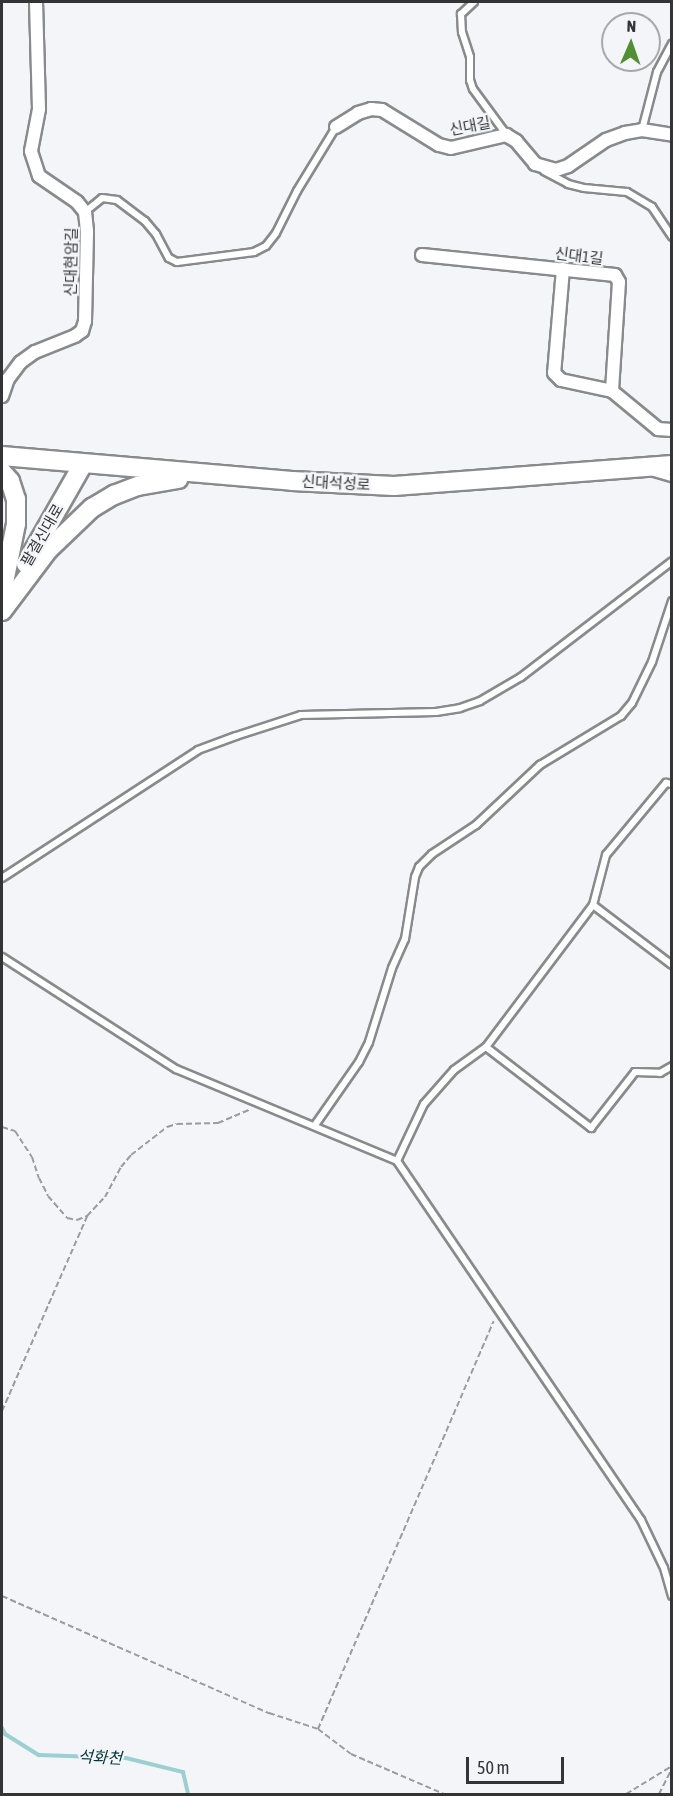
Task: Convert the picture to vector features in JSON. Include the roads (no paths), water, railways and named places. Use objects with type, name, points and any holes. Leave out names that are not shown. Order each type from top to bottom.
[{"type":"street","name":"신대현암길","points":[[2,396],[9,379],[21,362],[35,352],[82,331],[85,321],[87,231],[85,212],[77,202],[39,176],[31,151],[39,109],[40,85],[36,2]]},
{"type":"street","name":"신대길","points":[[336,127],[358,113],[371,109],[391,114],[439,145],[451,148],[506,135],[516,141],[535,164]]},
{"type":"street","points":[[535,164],[556,170],[568,166],[606,140],[642,130],[672,135]]},
{"type":"street","name":"신대1길","points":[[422,255],[615,275],[619,282],[612,390]]},
{"type":"street","points":[[563,269],[554,373],[561,380],[612,390],[658,429],[672,430]]},
{"type":"street","name":"신대석성로","points":[[2,456],[220,476],[394,486],[639,468],[670,468]]},
{"type":"street","name":"팔결신대로","points":[[2,606],[84,464]]},
{"type":"street","points":[[2,472],[10,481],[16,499],[16,524],[2,591]]},
{"type":"street","points":[[2,611],[48,550],[92,508],[114,495],[138,486],[220,476]]},
{"type":"lane","points":[[474,2],[461,14],[462,32],[470,57],[470,80],[473,89],[506,135]]},
{"type":"lane","points":[[642,130],[657,72],[672,44]]},
{"type":"lane","points":[[85,212],[102,198],[117,200],[145,221],[156,234],[169,258],[177,262],[254,252],[266,246],[276,233],[297,191],[336,127]]},
{"type":"lane","points":[[535,164],[568,184],[627,192],[652,207],[672,237]]},
{"type":"lane","points":[[2,878],[198,750],[236,735],[301,715],[436,712],[460,708],[480,701],[521,677],[672,561]]},
{"type":"lane","points":[[315,1125],[355,1069],[369,1042],[392,968],[405,939],[415,877],[419,867],[432,854],[476,825],[540,765],[621,716],[632,703],[652,662],[672,601]]},
{"type":"lane","points":[[397,1161],[424,1104],[454,1070],[486,1047],[593,905],[606,855],[666,783],[672,784]]},
{"type":"lane","points":[[593,905],[672,965]]},
{"type":"lane","points":[[2,957],[176,1069],[397,1161],[641,1520],[664,1568],[672,1596]]},
{"type":"lane","points":[[486,1047],[591,1128],[635,1072],[660,1074],[672,1066]]},
{"type":"waterway","name":"석화천","points":[[2,1728],[5,1734],[39,1755],[126,1758],[183,1772],[188,1794]]}]
